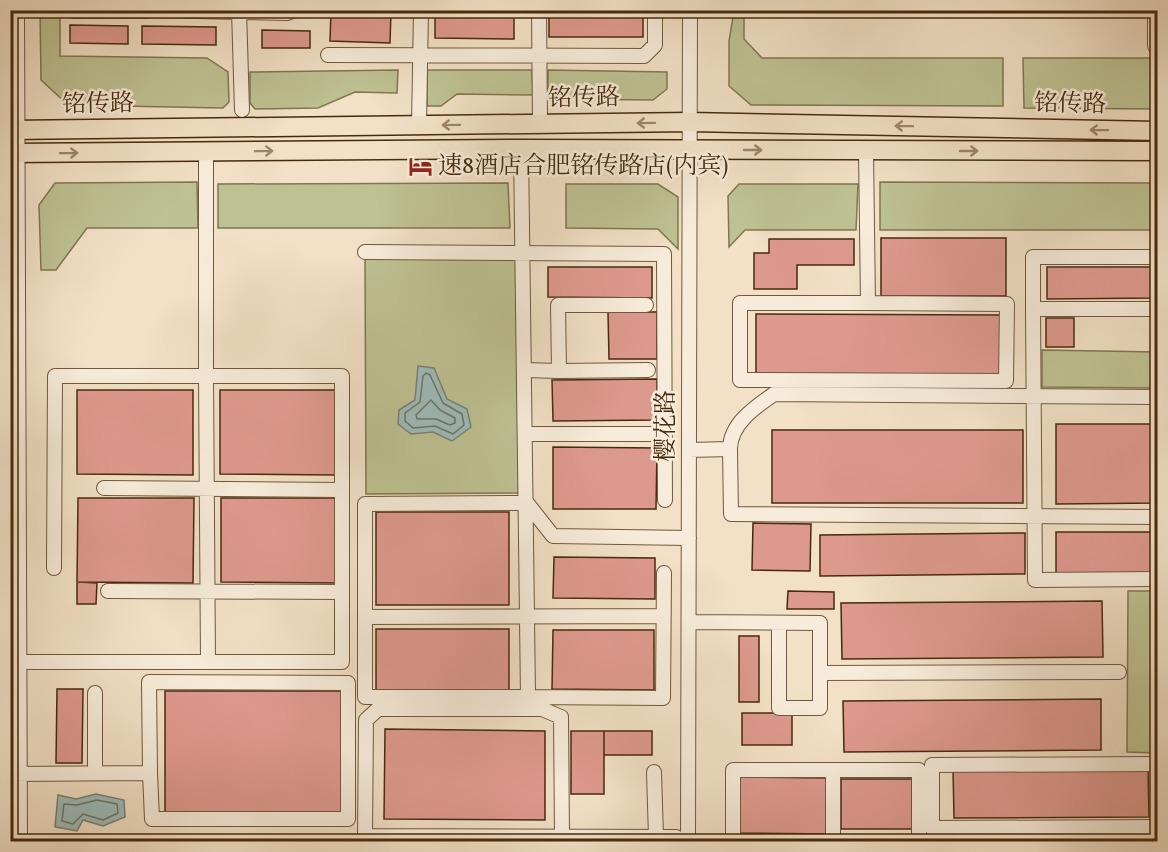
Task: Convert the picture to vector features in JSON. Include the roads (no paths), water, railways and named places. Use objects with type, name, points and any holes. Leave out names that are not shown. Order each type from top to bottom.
[{"type":"main road","name":"铭传路","points":[[14,130],[690,122],[1158,131]]},
{"type":"main road","name":"铭传路","points":[[14,153],[521,149],[1158,151]]},
{"type":"street","points":[[17,10],[14,130],[14,413],[19,662],[15,692],[15,774],[20,842]]},
{"type":"street","points":[[74,11],[287,13],[295,10]]},
{"type":"street","points":[[419,125],[421,10]]},
{"type":"street","points":[[539,10],[540,124]]},
{"type":"street","points":[[328,55],[644,56],[655,45],[656,10]]},
{"type":"street","name":"樱花路","points":[[688,842],[690,10]]},
{"type":"street","points":[[1155,10],[1155,46]]},
{"type":"street","points":[[226,128],[242,110],[239,12]]},
{"type":"street","points":[[242,110],[268,127]]},
{"type":"street","points":[[521,149],[528,697]]},
{"type":"street","points":[[866,151],[868,303]]},
{"type":"street","points":[[206,152],[208,662]]},
{"type":"street","points":[[366,252],[664,254],[665,500]]},
{"type":"street","points":[[1158,257],[1033,257],[1035,580],[1158,579]]},
{"type":"street","points":[[740,303],[868,303],[1007,304],[1006,381],[740,380],[740,303]]},
{"type":"street","points":[[559,371],[558,305],[646,305]]},
{"type":"street","points":[[1033,309],[1158,309]]},
{"type":"street","points":[[525,370],[648,370]]},
{"type":"street","points":[[19,662],[342,662],[342,376],[55,376],[54,568]]},
{"type":"street","points":[[1158,397],[774,394],[747,412],[730,441],[731,514],[1158,517]]},
{"type":"street","points":[[526,434],[664,434]]},
{"type":"street","points":[[689,450],[730,449]]},
{"type":"street","points":[[104,488],[342,490]]},
{"type":"street","points":[[527,503],[553,536],[689,538]]},
{"type":"street","points":[[527,503],[365,504],[365,697],[663,698],[664,573]]},
{"type":"street","points":[[108,591],[342,592]]},
{"type":"street","points":[[365,617],[663,616]]},
{"type":"street","points":[[689,622],[820,623],[820,708],[779,708],[779,623]]},
{"type":"street","points":[[820,673],[1119,672]]},
{"type":"street","points":[[149,682],[348,683],[348,819],[152,819],[150,773],[149,682]]},
{"type":"street","points":[[95,693],[95,773]]},
{"type":"street","points":[[562,836],[561,717],[542,709],[378,709],[366,720],[365,836],[676,837],[681,842]]},
{"type":"street","points":[[1158,764],[932,765],[932,835],[1158,826]]},
{"type":"street","points":[[733,842],[733,770],[919,770],[919,842]]},
{"type":"street","points":[[833,770],[833,842]]},
{"type":"street","points":[[654,772],[656,837]]},
{"type":"street","points":[[15,774],[150,773]]},
{"type":"street","points":[[49,842],[341,842]]},
{"type":"water","points":[[418,366],[434,368],[447,399],[467,409],[471,427],[452,441],[433,432],[411,434],[398,424],[399,410],[415,400]]},
{"type":"water","points":[[96,794],[124,800],[125,817],[103,826],[83,820],[77,831],[55,827],[58,795],[76,799]]},
{"type":"place","name":"速8酒店合肥铭传路店(内宾)","points":[[420,167]]}]
